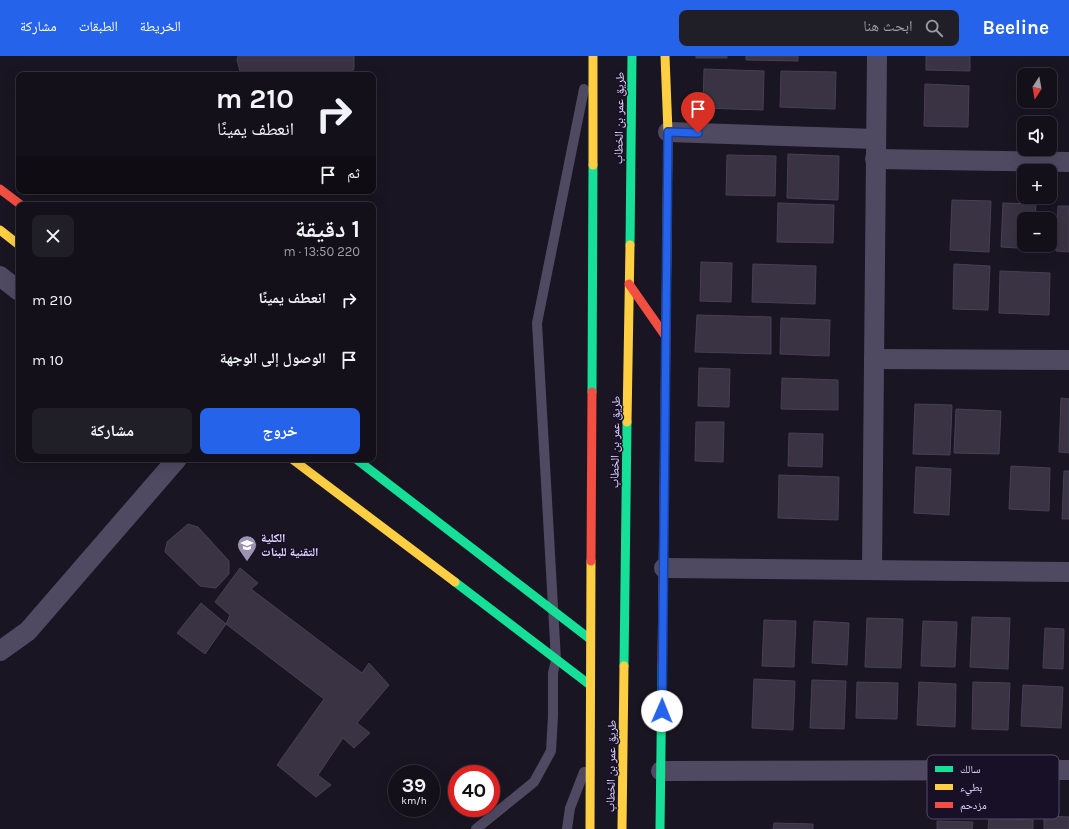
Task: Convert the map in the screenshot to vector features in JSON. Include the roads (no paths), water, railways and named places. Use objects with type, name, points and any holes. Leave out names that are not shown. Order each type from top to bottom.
[{"type":"main road","name":"طريق عمر بن الخطاب","points":[[590,829],[592,56]]},
{"type":"main road","name":"طريق عمر بن الخطاب","points":[[622,829],[632,56]]},
{"type":"main road","points":[[660,829],[668,132],[665,56]]},
{"type":"main road","points":[[0,189],[17,202]]},
{"type":"main road","points":[[0,230],[16,243]]},
{"type":"main road","points":[[628,284],[666,337]]},
{"type":"main road","points":[[296,462],[590,685]]},
{"type":"main road","points":[[360,462],[590,639]]},
{"type":"street","points":[[872,570],[877,56]]},
{"type":"street","points":[[668,132],[876,139]]},
{"type":"street","points":[[876,159],[1069,162]]},
{"type":"street","points":[[0,276],[16,289]]},
{"type":"street","points":[[874,359],[1069,360]]},
{"type":"street","points":[[0,652],[28,631],[173,462]]},
{"type":"street","points":[[664,568],[1069,572]]},
{"type":"street","points":[[661,771],[927,770]]},
{"type":"street","points":[[1059,770],[1069,770]]},
{"type":"lane","points":[[476,829],[534,782],[551,751],[553,673],[556,660],[536,323],[592,56]]},
{"type":"lane","points":[[567,829],[570,808],[590,760]]},
{"type":"place","name":"الكلية التقنية للبنات","points":[[247,562]]}]
